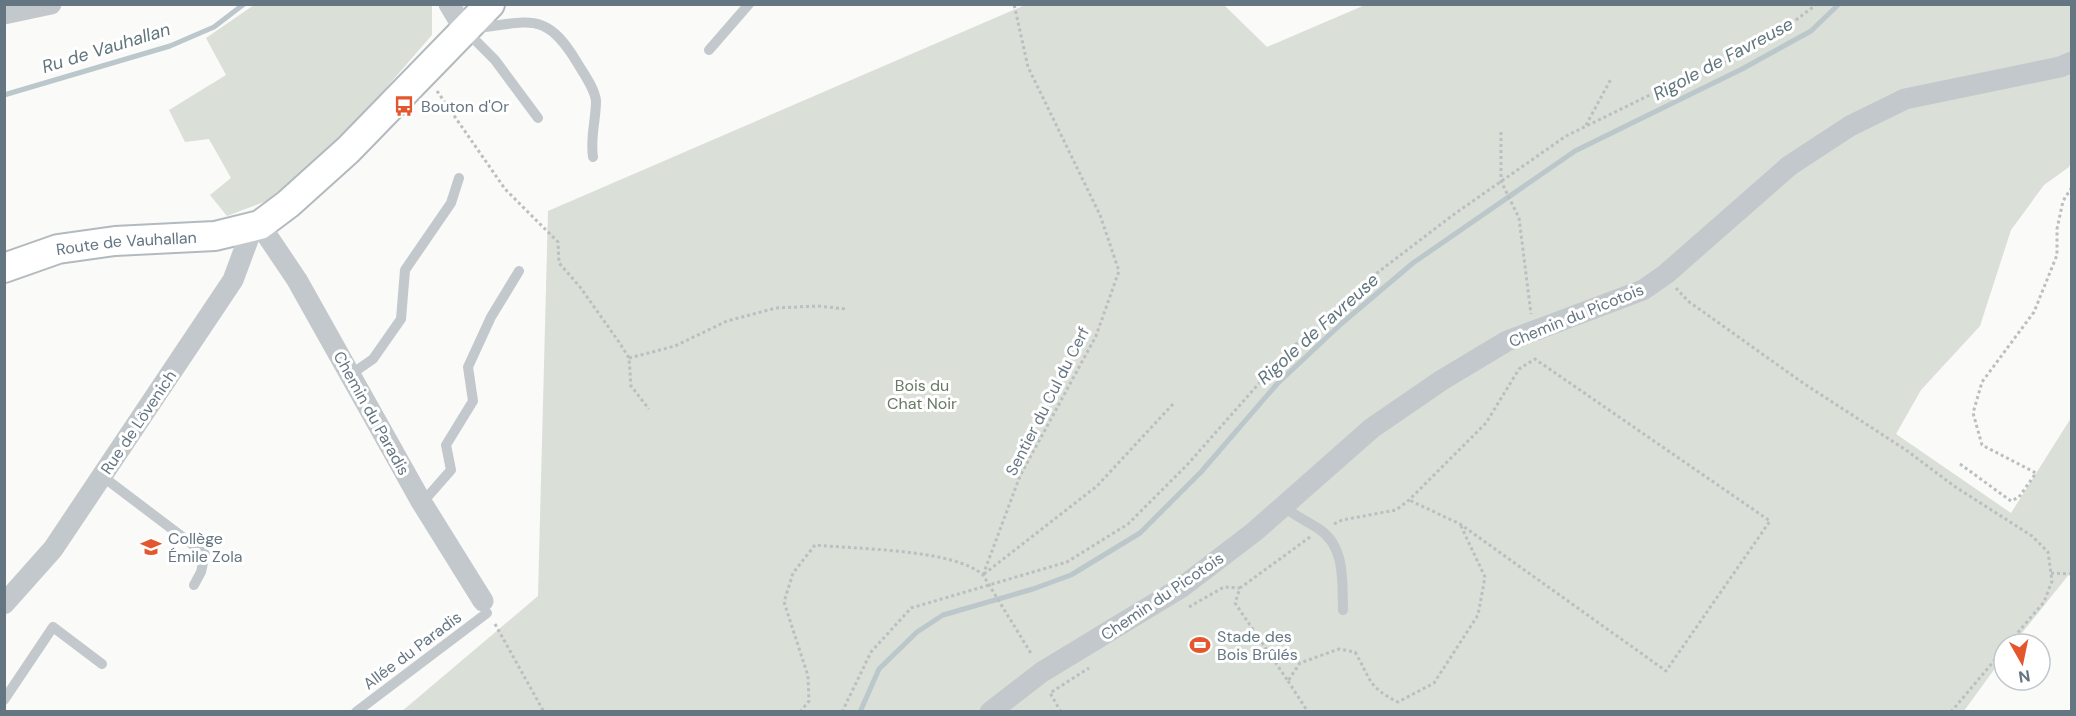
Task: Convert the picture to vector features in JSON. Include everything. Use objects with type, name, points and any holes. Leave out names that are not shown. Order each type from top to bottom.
[{"type":"main road","points":[[256,227],[288,204],[348,150],[490,4]]},
{"type":"main road","name":"Route de Vauhallan","points":[[4,268],[58,249],[115,241],[215,236],[256,227]]},
{"type":"street","points":[[4,14],[51,4]]},
{"type":"street","points":[[449,4],[464,29]]},
{"type":"street","name":"Chemin du Picotois","points":[[990,711],[1042,672],[1182,587],[1254,532],[1372,428],[1442,380],[1507,341],[1643,290],[1666,274],[1789,166],[1851,126],[1905,99],[2060,67],[2072,62]]},
{"type":"street","name":"Chemin du Paradis","points":[[256,227],[297,280],[422,503],[485,607]]},
{"type":"street","name":"Rue de Lövenich","points":[[4,604],[53,549],[102,476],[233,280],[256,227]]},
{"type":"lane","points":[[708,50],[749,4]]},
{"type":"lane","points":[[464,29],[523,22],[541,24],[555,31],[569,49],[596,99],[592,129],[593,156]]},
{"type":"lane","points":[[464,29],[495,60],[538,117]]},
{"type":"lane","points":[[350,375],[373,359],[401,320],[405,270],[451,203],[459,178]]},
{"type":"lane","points":[[422,503],[452,470],[446,445],[473,401],[468,367],[491,317],[519,271]]},
{"type":"lane","points":[[102,476],[205,554],[201,572],[194,585]]},
{"type":"lane","points":[[1284,506],[1292,514],[1321,530],[1340,555],[1343,610]]},
{"type":"lane","name":"Allée du Paradis","points":[[356,711],[485,607]]},
{"type":"lane","points":[[4,700],[53,627],[102,664]]},
{"type":"path","name":"Sentier du Cul du Cerf","points":[[983,575],[1020,476],[1096,336],[1119,271],[1100,215],[1028,67],[1014,4]]},
{"type":"path","points":[[842,711],[871,652],[911,608],[1067,562],[1128,524],[1188,464],[1284,355],[1373,276],[1566,136],[1666,87],[1727,62],[1784,29],[1817,4]]},
{"type":"path","points":[[423,72],[505,189],[558,242],[559,263],[580,287],[629,358],[631,386],[649,409]]},
{"type":"path","points":[[1585,126],[1611,79]]},
{"type":"path","points":[[1502,132],[1501,181],[1519,218],[1533,330]]},
{"type":"path","points":[[1960,464],[2012,501],[2019,497],[2036,473],[1982,445],[1973,413],[1982,382],[2034,312],[2057,255],[2057,229],[2063,201],[2072,188]]},
{"type":"path","points":[[1666,274],[1688,301],[1803,383],[2032,536],[2048,552],[2052,581],[2044,602],[2018,632]]},
{"type":"path","points":[[629,358],[675,346],[727,321],[776,308],[818,306],[846,309]]},
{"type":"path","points":[[1308,711],[1235,603],[1240,588],[1286,552],[1321,530],[1342,520],[1396,510],[1409,500],[1486,423],[1519,369],[1535,359],[1770,521],[1666,671],[1460,524],[1409,500]]},
{"type":"path","points":[[983,575],[1097,486],[1173,404]]},
{"type":"path","points":[[1288,681],[1300,663],[1339,649],[1355,652],[1369,683],[1384,695],[1398,702],[1434,684],[1478,615],[1485,577],[1460,524]]},
{"type":"path","points":[[800,711],[809,701],[808,676],[784,602],[793,573],[815,545],[923,554],[975,568],[983,575],[1042,672]]},
{"type":"path","points":[[2051,573],[2072,574]]},
{"type":"path","points":[[1185,609],[1224,587],[1240,588]]},
{"type":"path","points":[[485,607],[544,711]]},
{"type":"path","points":[[1060,711],[1050,693],[1098,661]]},
{"type":"path","points":[[1951,711],[1992,663]]},
{"type":"green space","points":[[254,5],[432,5],[432,35],[379,96],[308,169],[269,200],[227,216],[210,195],[231,178],[209,139],[185,142],[169,110],[226,75],[206,38]]},
{"type":"green space","name":"Bois du Chat Noir","points":[[1025,5],[1224,5],[1267,47],[1365,5],[2071,5],[2071,161],[2069,167],[2044,185],[2011,230],[1980,326],[1921,390],[1896,434],[2011,513],[2071,418],[2071,572],[2023,632],[1992,632],[1992,672],[1964,711],[401,712],[538,596],[548,211]]},
{"type":"waterway","name":"Ru de Vauhallan","points":[[4,95],[170,46],[214,27],[244,4]]},
{"type":"waterway","name":"Rigole de Favreuse","points":[[860,712],[879,669],[917,632],[943,615],[1033,589],[1071,575],[1140,533],[1201,472],[1277,384],[1341,324],[1413,263],[1575,151],[1742,69],[1811,31],[1839,4]]},
{"type":"place","name":"Bouton d'Or","points":[[404,106]]},
{"type":"place","name":"Collège Émile Zola","points":[[151,547]]},
{"type":"place","name":"Stade des Bois Brûlés","points":[[1200,645]]}]
